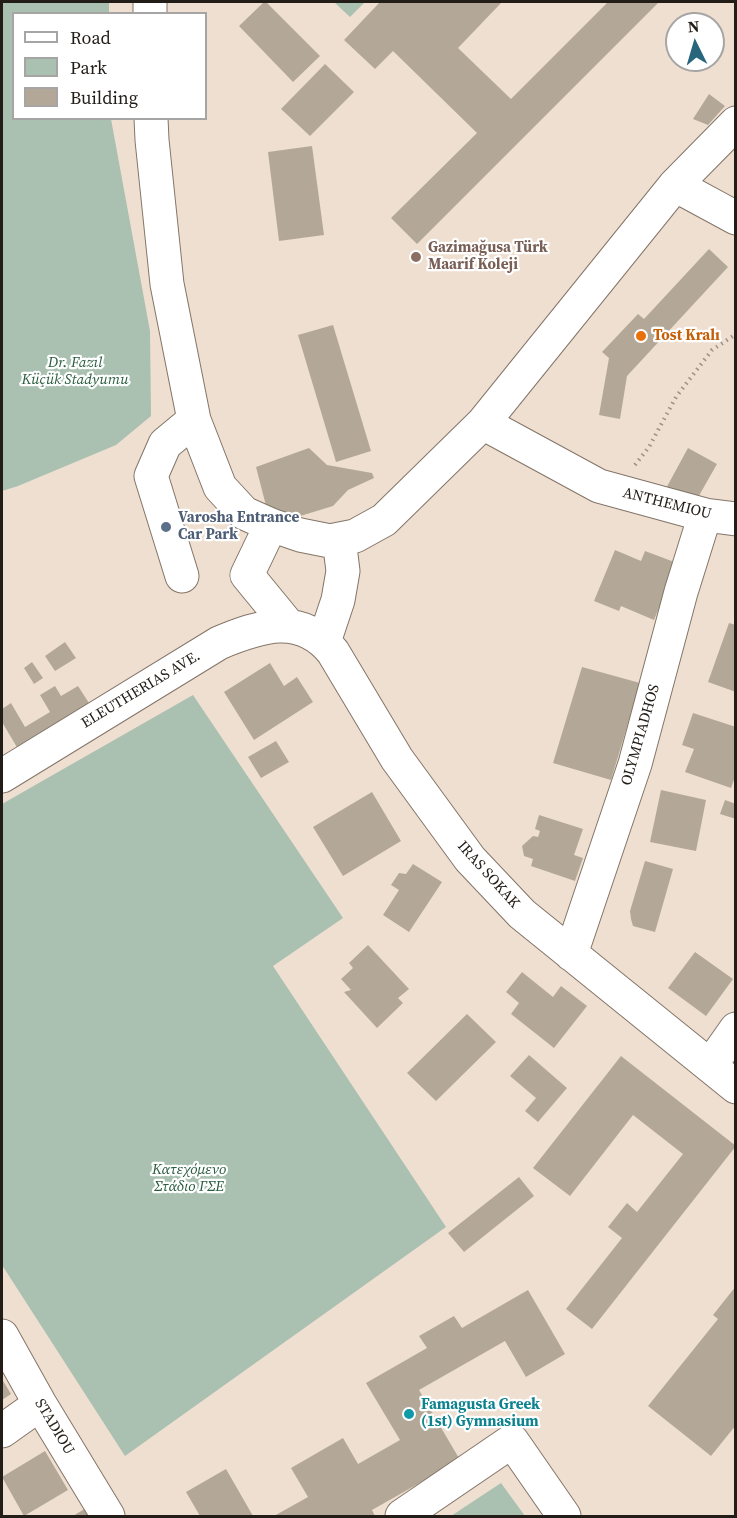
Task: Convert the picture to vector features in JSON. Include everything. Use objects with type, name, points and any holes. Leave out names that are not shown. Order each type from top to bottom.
[{"type":"street","points":[[152,120],[152,140],[167,284],[194,420],[220,487],[244,513],[300,535],[330,541],[355,536],[384,519],[483,423],[675,185],[735,123]]},
{"type":"street","points":[[675,185],[735,218]]},
{"type":"street","points":[[182,576],[151,476],[165,444],[194,420]]},
{"type":"street","name":"ANTHEMIOU","points":[[483,423],[607,488],[720,517]]},
{"type":"street","name":"OLYMPIADHOS","points":[[571,954],[635,764],[681,592],[720,517]]},
{"type":"street","points":[[271,525],[247,575],[288,626]]},
{"type":"street","points":[[324,642],[338,600],[343,571],[339,539]]},
{"type":"street","name":"ELEUTHERIAS AVE.","points":[[2,776],[219,643],[247,631],[267,626],[288,626]]},
{"type":"street","name":"IRAS SOKAK","points":[[288,626],[306,630],[324,642],[333,652],[397,759],[470,859],[522,914],[735,1087]]},
{"type":"street","points":[[710,1066],[735,1029]]},
{"type":"street","name":"STADIOU","points":[[2,1336],[108,1516]]},
{"type":"street","points":[[2,1431],[40,1404]]},
{"type":"street","points":[[402,1516],[512,1441],[564,1516]]},
{"type":"path","points":[[607,488],[649,447],[676,397],[712,350],[735,334]]},
{"type":"green space","name":"Dr. Fazıl Küçük Stadyumu","points":[[2,2],[109,2],[109,12],[12,12],[12,120],[111,120],[150,331],[151,416],[116,445],[2,491]]},
{"type":"green space","points":[[334,2],[365,2],[350,17]]},
{"type":"green space","name":"Κατεχόμενο Στάδιο ΓΣΕ","points":[[193,695],[343,918],[273,966],[446,1227],[125,1456],[2,1265],[2,804]]},
{"type":"green space","points":[[501,1483],[525,1516],[451,1516]]},
{"type":"building","points":[[264,2],[320,56],[293,82],[239,26]]},
{"type":"building","points":[[380,2],[502,2],[458,48],[511,99],[608,2],[659,2],[417,244],[391,218],[477,133],[393,51],[375,69],[344,40]]},
{"type":"building","points":[[325,64],[354,92],[310,136],[281,109]]},
{"type":"building","points":[[709,94],[725,106],[708,125],[693,119]]},
{"type":"building","points":[[312,146],[324,235],[279,241],[268,152]]},
{"type":"building","name":"Tost Kralı","points":[[709,249],[728,267],[627,376],[620,419],[599,415],[609,358],[602,352],[638,314],[644,319]]},
{"type":"building","points":[[333,325],[371,451],[336,462],[298,335]]},
{"type":"building","points":[[309,448],[327,465],[372,473],[374,478],[348,490],[333,506],[271,525],[256,467]]},
{"type":"building","points":[[688,448],[717,464],[696,501],[664,492]]},
{"type":"building","points":[[615,550],[641,561],[645,551],[677,563],[654,620],[621,606],[619,611],[594,601]]},
{"type":"building","points":[[729,623],[736,625],[736,692],[708,682]]},
{"type":"building","points":[[65,642],[76,658],[55,671],[45,656]]},
{"type":"building","points":[[32,662],[43,678],[34,684],[24,668]]},
{"type":"building","points":[[270,663],[284,686],[297,677],[313,702],[254,740],[224,692]]},
{"type":"building","points":[[582,667],[640,683],[611,780],[553,763]]},
{"type":"building","points":[[55,686],[61,696],[78,686],[89,703],[57,723],[21,754],[2,722],[2,709],[11,703],[25,727],[50,712],[40,695]]},
{"type":"building","points":[[693,713],[736,727],[734,753],[736,753],[736,774],[731,788],[685,772],[694,749],[682,745]]},
{"type":"building","points":[[276,741],[289,762],[261,778],[248,757]]},
{"type":"building","points":[[661,790],[706,800],[696,851],[650,842]]},
{"type":"building","points":[[372,792],[401,841],[343,876],[313,827]]},
{"type":"building","points":[[725,800],[736,804],[736,819],[720,814]]},
{"type":"building","points":[[539,815],[583,829],[574,855],[583,858],[575,881],[531,866],[533,859],[524,856],[522,846],[533,836],[538,837],[540,831],[535,829]]},
{"type":"building","points":[[645,861],[673,869],[655,932],[633,926],[631,919],[630,911]]},
{"type":"building","points":[[413,864],[442,882],[409,932],[383,915],[399,890],[391,885],[399,873],[406,874]]},
{"type":"building","points":[[368,945],[409,989],[398,998],[403,1003],[377,1028],[344,992],[351,990],[341,979],[353,968],[349,963]]},
{"type":"building","points":[[695,952],[733,979],[706,1016],[668,988]]},
{"type":"building","points":[[522,972],[553,997],[561,986],[587,1006],[554,1048],[511,1014],[519,1003],[506,992]]},
{"type":"building","points":[[467,1014],[496,1042],[436,1101],[407,1073]]},
{"type":"building","points":[[529,1055],[567,1088],[538,1122],[525,1111],[536,1098],[510,1076]]},
{"type":"building","points":[[621,1056],[736,1146],[592,1329],[566,1309],[622,1238],[608,1227],[627,1203],[637,1212],[683,1154],[633,1115],[570,1196],[533,1168]]},
{"type":"building","points":[[519,1177],[534,1196],[464,1252],[448,1233]]},
{"type":"building","points":[[736,1286],[736,1425],[711,1456],[648,1406],[718,1319],[713,1315]]},
{"type":"building","name":"Famagusta Greek (1st) Gymnasium","points":[[528,1290],[565,1354],[526,1377],[505,1341],[419,1390],[460,1460],[372,1510],[375,1516],[274,1516],[308,1497],[291,1468],[343,1438],[358,1464],[400,1440],[366,1383],[427,1348],[419,1336],[454,1316],[462,1328]]},
{"type":"building","points":[[2,1379],[11,1394],[2,1400]]},
{"type":"building","points":[[45,1451],[68,1490],[24,1516],[2,1477]]},
{"type":"building","points":[[226,1469],[253,1516],[200,1516],[186,1492]]},
{"type":"building","points":[[86,1508],[92,1516],[73,1516]]},
{"type":"place","name":"Gazimağusa Türk Maarif Koleji","points":[[416,257]]},
{"type":"place","name":"Tost Kralı","points":[[641,336]]},
{"type":"place","name":"Varosha Entrance Car Park","points":[[166,527]]},
{"type":"place","name":"Famagusta Greek (1st) Gymnasium","points":[[409,1414]]}]
